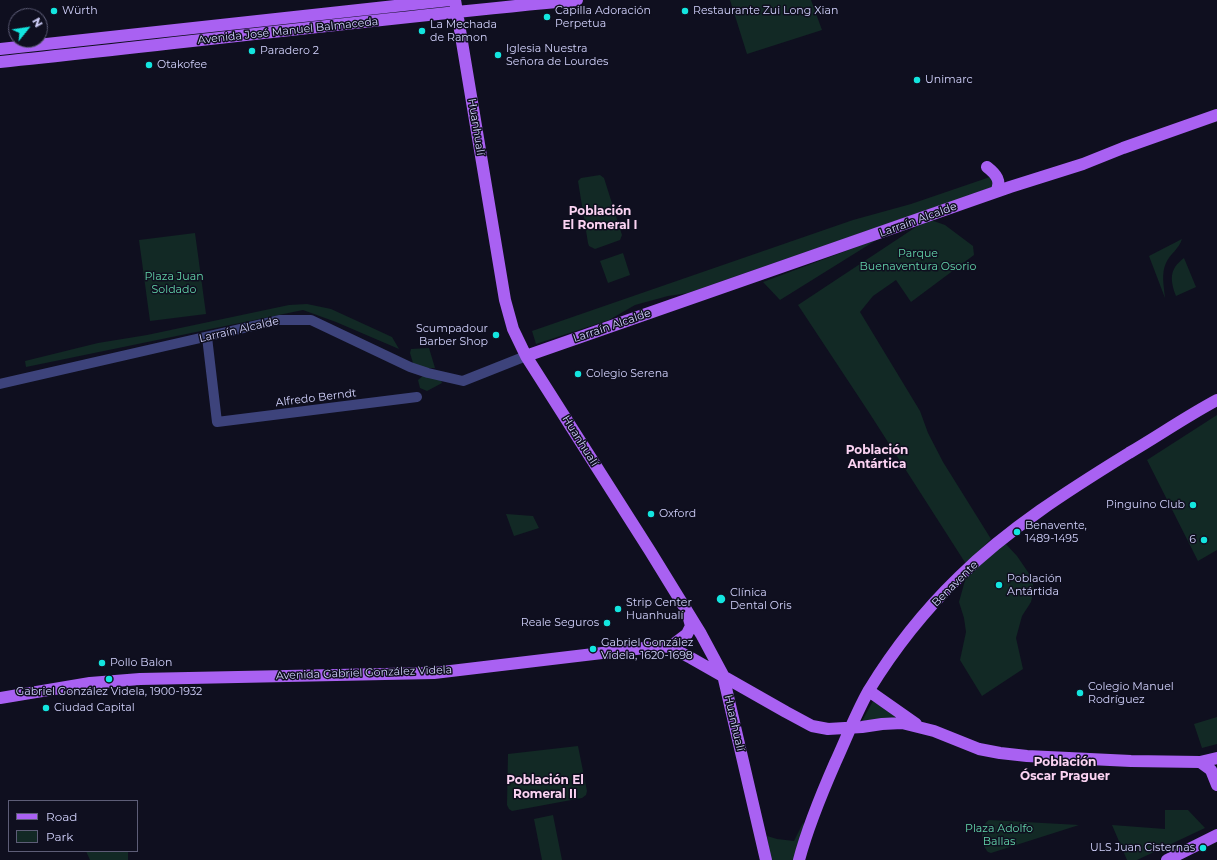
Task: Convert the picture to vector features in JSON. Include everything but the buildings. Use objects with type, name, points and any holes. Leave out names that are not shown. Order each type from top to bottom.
[{"type":"main road","name":"Avenida José Manuel Balmaceda","points":[[0,49],[450,0]]},
{"type":"main road","name":"Avenida José Manuel Balmaceda","points":[[0,62],[341,26],[456,6],[577,0]]},
{"type":"main road","name":"Huanhualí","points":[[456,6],[505,300],[513,329],[526,356],[650,551],[709,647],[723,675],[766,860]]},
{"type":"main road","name":"Larraín Alcalde","points":[[526,356],[996,192],[1083,164],[1123,148],[1217,115]]},
{"type":"main road","points":[[987,167],[994,172],[999,180],[996,192]]},
{"type":"main road","name":"Benavente","points":[[799,860],[807,831],[818,803],[869,691],[904,638],[937,600],[960,576],[999,542],[1038,512],[1098,472],[1217,400]]},
{"type":"main road","points":[[670,647],[687,634],[691,626],[687,612]]},
{"type":"main road","name":"Avenida Gabriel González Videla","points":[[0,698],[90,683],[119,680],[434,673],[661,646],[670,647],[723,675],[812,726],[828,729],[902,723],[922,728]]},
{"type":"main road","points":[[869,691],[922,728],[934,731],[979,749],[1028,756],[1131,761],[1200,762],[1217,758]]},
{"type":"main road","points":[[1200,762],[1211,770],[1217,785]]},
{"type":"main road","points":[[1167,860],[1217,835]]},
{"type":"street","name":"Larraín Alcalde","points":[[0,384],[207,338],[279,320],[311,320],[410,367],[428,373],[463,381],[526,356]]},
{"type":"street","name":"Alfredo Berndt","points":[[207,338],[217,422],[417,397]]},
{"type":"green space","points":[[730,0],[811,0],[822,30],[747,54]]},
{"type":"green space","points":[[600,175],[604,178],[622,235],[620,240],[595,249],[589,246],[588,243],[578,181],[581,178]]},
{"type":"green space","points":[[990,177],[992,178],[993,187],[688,293],[668,296],[635,305],[609,320],[536,344],[532,331],[853,220],[911,204]]},
{"type":"green space","name":"Parque Buenaventura Osorio","points":[[928,219],[945,225],[973,246],[974,255],[911,302],[896,280],[873,296],[860,312],[920,411],[928,433],[943,462],[991,539],[966,564],[798,305]]},
{"type":"green space","name":"Plaza Juan Soldado","points":[[195,233],[206,314],[150,321],[139,240]]},
{"type":"green space","points":[[878,239],[780,300],[763,282]]},
{"type":"green space","points":[[1182,239],[1179,246],[1164,267],[1163,280],[1165,298],[1149,256]]},
{"type":"green space","points":[[623,253],[630,275],[608,283],[600,261]]},
{"type":"green space","points":[[1184,258],[1196,287],[1176,296],[1172,275],[1176,266]]},
{"type":"green space","points":[[307,304],[331,309],[392,337],[399,349],[336,322],[303,310],[26,367],[25,361],[98,343],[147,335],[289,305]]},
{"type":"green space","points":[[429,348],[435,368],[425,368],[413,363],[410,353],[411,349]]},
{"type":"green space","points":[[424,375],[441,380],[442,383],[427,391],[420,388],[418,380]]},
{"type":"green space","name":"Pinguino Club","points":[[1217,415],[1217,550],[1198,561],[1147,460]]},
{"type":"green space","points":[[506,514],[533,516],[539,528],[514,536]]},
{"type":"green space","points":[[1003,541],[1017,556],[1030,575],[1034,589],[1031,602],[1022,616],[1016,638],[1023,669],[982,696],[960,660],[966,632],[964,618],[959,602],[967,573]]},
{"type":"green space","points":[[873,701],[899,717],[862,721]]},
{"type":"green space","points":[[1217,717],[1217,744],[1202,748],[1194,724]]},
{"type":"green space","points":[[578,746],[587,791],[586,795],[582,798],[512,811],[509,809],[507,805],[508,754]]},
{"type":"green space","points":[[1165,810],[1188,810],[1205,828],[1137,860],[1127,860],[1112,825],[1165,829]]},
{"type":"green space","points":[[553,815],[562,860],[542,860],[534,819]]},
{"type":"green space","name":"Plaza Adolfo Ballas","points":[[989,820],[1079,825],[991,853],[986,849],[982,836],[982,831]]},
{"type":"green space","points":[[803,823],[808,828],[797,860],[771,860],[767,836],[794,841]]},
{"type":"green space","points":[[86,852],[128,852],[128,860],[90,860]]},
{"type":"place","name":"Würth","points":[[54,11]]},
{"type":"place","name":"Restaurante Zui Long Xian","points":[[685,11]]},
{"type":"place","name":"Capilla Adoración Perpetua","points":[[547,17]]},
{"type":"place","name":"La Mechada de Ramon","points":[[422,31]]},
{"type":"place","name":"Paradero 2","points":[[252,51]]},
{"type":"place","name":"Iglesia Nuestra Señora de Lourdes","points":[[498,55]]},
{"type":"place","name":"Otakofee","points":[[149,65]]},
{"type":"place","name":"Unimarc","points":[[917,80]]},
{"type":"place","name":"Scumpadour Barber Shop","points":[[496,335]]},
{"type":"place","name":"Colegio Serena","points":[[578,374]]},
{"type":"place","name":"Pinguino Club","points":[[1193,505]]},
{"type":"place","name":"Oxford","points":[[651,514]]},
{"type":"place","name":"Benavente, 1489-1495","points":[[1017,532]]},
{"type":"place","name":"6","points":[[1204,540]]},
{"type":"place","name":"Población Antártida","points":[[999,585]]},
{"type":"place","name":"Clínica Dental Oris","points":[[721,599]]},
{"type":"place","name":"Strip Center Huanhualí","points":[[618,609]]},
{"type":"place","name":"Reale Seguros","points":[[607,623]]},
{"type":"place","name":"Gabriel González Videla, 1620-1698","points":[[593,649]]},
{"type":"place","name":"Pollo Balon","points":[[102,663]]},
{"type":"place","name":"Gabriel González Videla, 1900-1932","points":[[109,679]]},
{"type":"place","name":"Colegio Manuel Rodríguez","points":[[1080,693]]},
{"type":"place","name":"Ciudad Capital","points":[[46,708]]},
{"type":"place","name":"ULS Juan Cisternas","points":[[1203,848]]},
{"type":"district","name":"Población El Romeral I","points":[[600,218]]},
{"type":"district","name":"Población Antártica","points":[[877,457]]},
{"type":"district","name":"Población Óscar Praguer","points":[[1065,769]]},
{"type":"district","name":"Población El Romeral II","points":[[545,787]]}]
